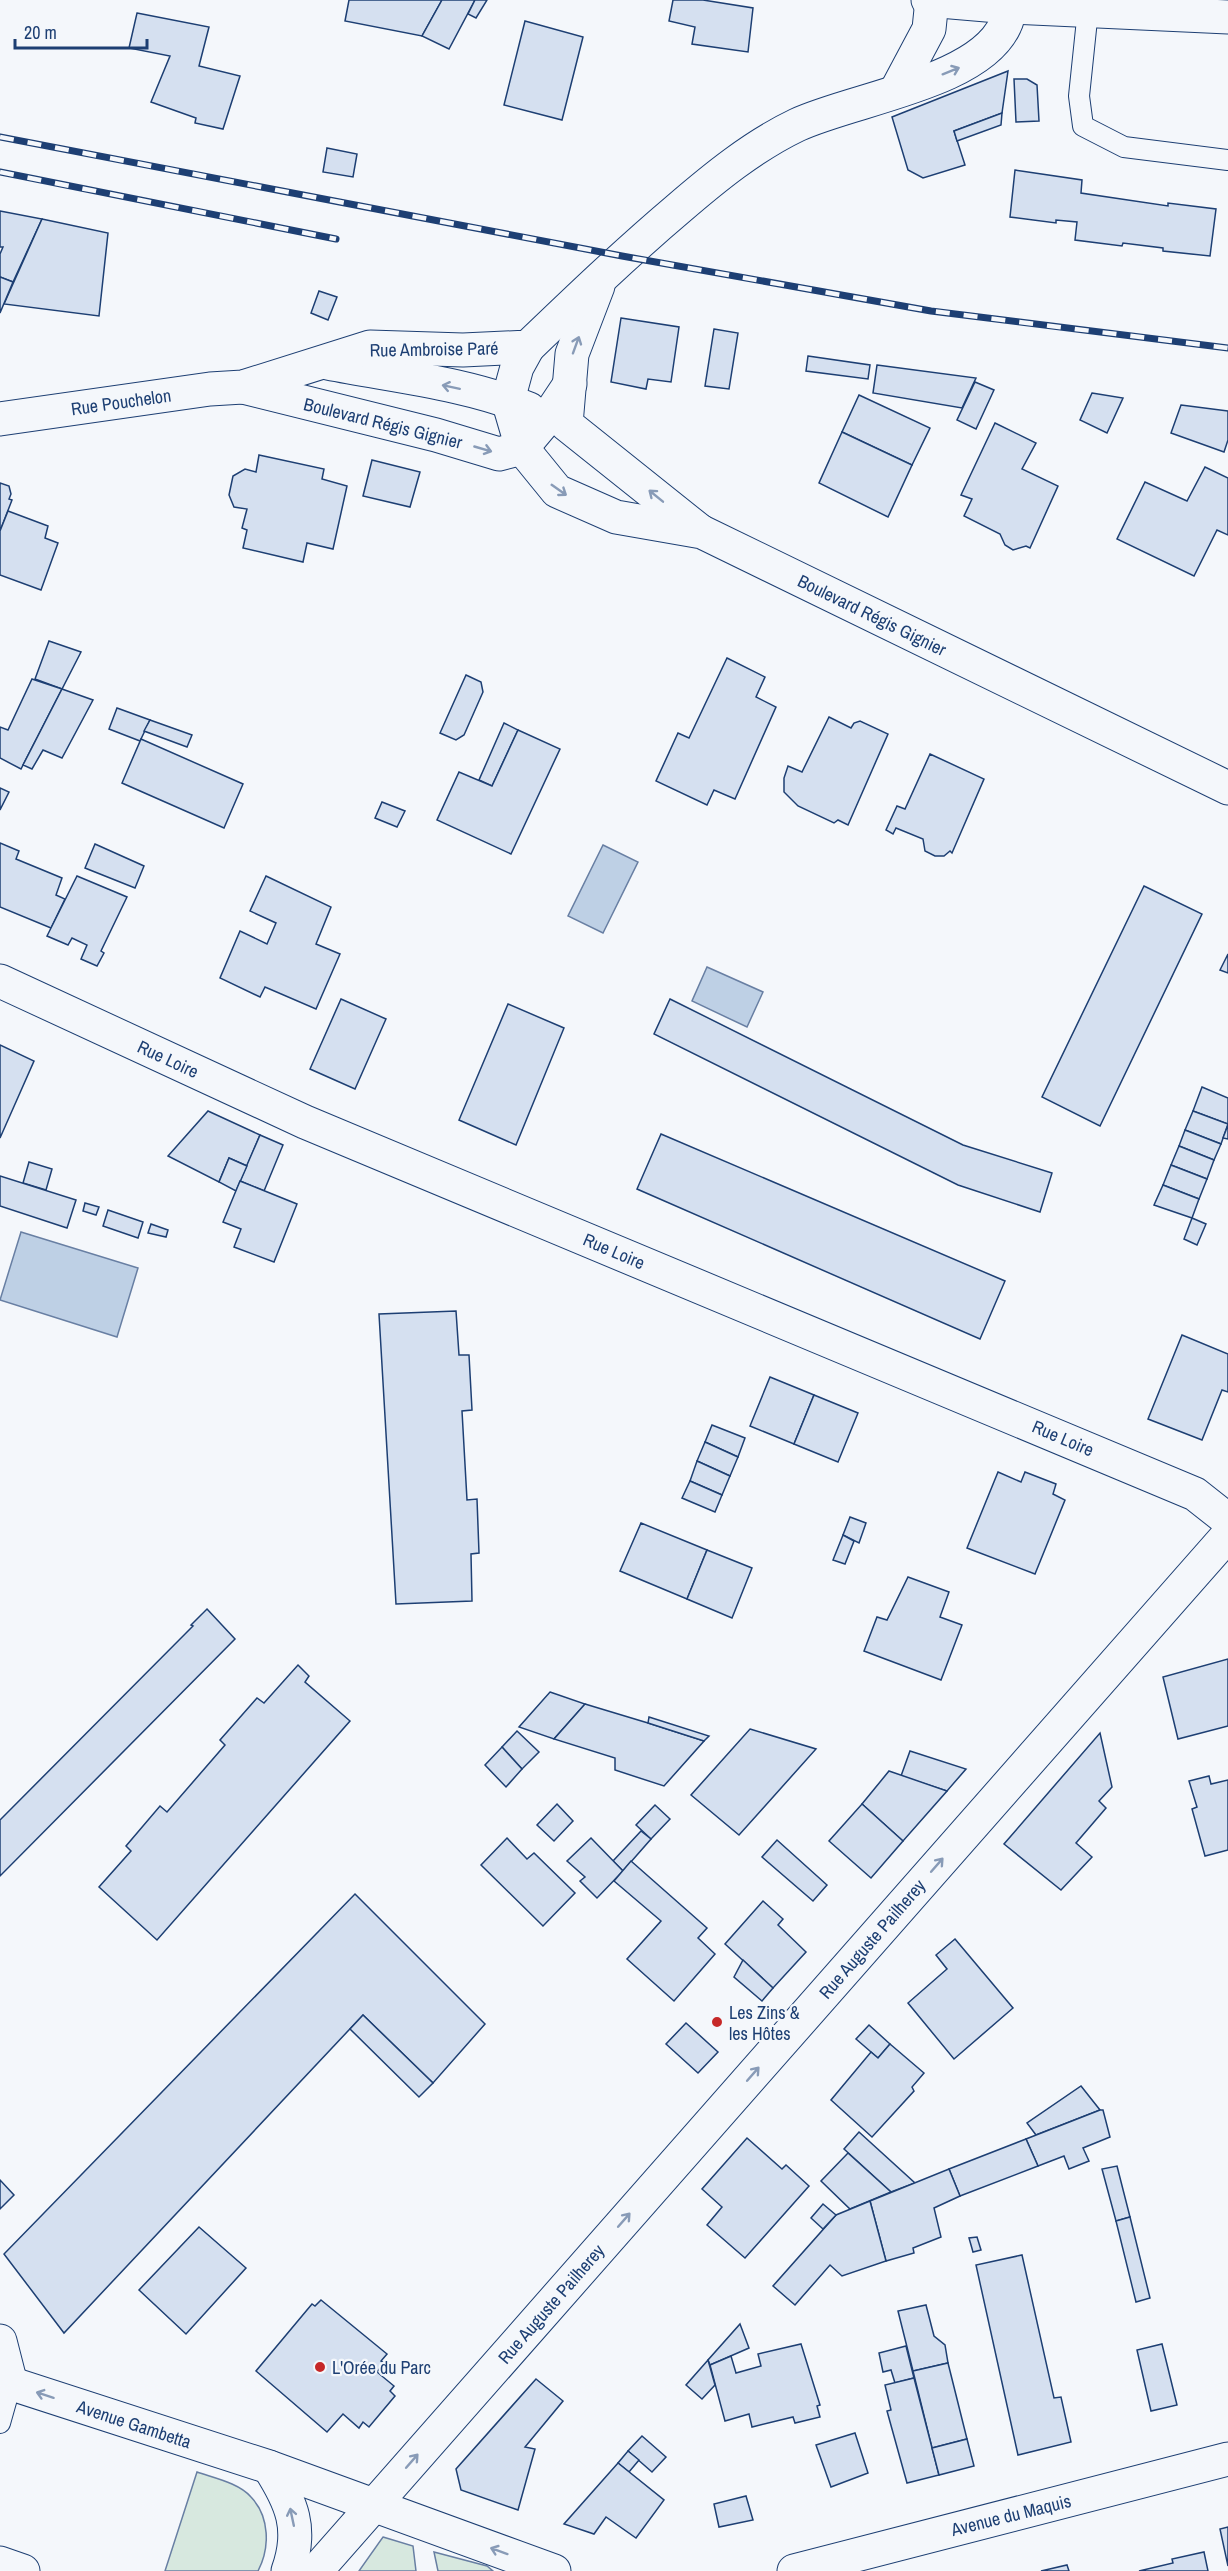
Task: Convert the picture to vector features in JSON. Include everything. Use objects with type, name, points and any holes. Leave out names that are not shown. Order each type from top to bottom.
[{"type":"street","points":[[896,91],[928,29],[930,0],[1011,7],[1048,4],[1088,10],[1202,11]]},
{"type":"street","points":[[508,400],[518,367],[528,347],[602,276],[704,187],[748,154],[797,125],[959,69],[984,51],[1005,26],[1011,7]]},
{"type":"street","points":[[522,448],[557,420],[570,384],[572,354],[602,276]]},
{"type":"street","name":"Rue Ambroise Paré","points":[[243,387],[370,347],[463,350],[528,347]]},
{"type":"street","points":[[323,362],[451,386],[508,400],[557,420],[702,532]]},
{"type":"street","name":"Boulevard Régis Gignier","points":[[243,387],[436,435],[499,454],[522,448]]},
{"type":"street","name":"Rue Pouchelon","points":[[0,419],[210,389],[243,387]]},
{"type":"street","name":"Boulevard Régis Gignier","points":[[508,400],[522,448],[557,491],[616,517],[702,532],[1228,788]]},
{"type":"street","name":"Rue Loire","points":[[0,981],[305,1122],[1195,1494],[1228,1520]]},
{"type":"street","name":"Rue Auguste Pailherey","points":[[373,2505],[1228,1535]]},
{"type":"street","points":[[0,2341],[6,2382]]},
{"type":"street","name":"Avenue Gambetta","points":[[6,2382],[269,2467],[554,2571]]},
{"type":"street","name":"Avenue du Maquis","points":[[794,2571],[1228,2459]]},
{"type":"street","points":[[269,2467],[285,2492],[294,2518],[295,2551],[288,2571]]},
{"type":"street","points":[[316,2571],[373,2505]]},
{"type":"street","points":[[0,2564],[23,2571]]},
{"type":"lane","points":[[1088,10],[1079,96],[1083,126],[1124,147],[1228,160]]},
{"type":"lane","points":[[0,2422],[6,2382]]},
{"type":"shaded area","points":[[197,2472],[240,2488],[257,2505],[265,2523],[266,2533],[265,2553],[258,2571],[165,2571]]},
{"type":"shaded area","points":[[383,2537],[413,2546],[416,2571],[359,2571]]},
{"type":"shaded area","points":[[434,2552],[487,2566],[493,2571],[438,2571]]},
{"type":"water","points":[[603,845],[638,862],[603,933],[568,916]]},
{"type":"water","points":[[707,967],[763,992],[747,1027],[692,1001]]},
{"type":"water","points":[[21,1232],[138,1268],[117,1337],[0,1300]]},
{"type":"building","points":[[349,0],[442,0],[422,36],[345,21]]},
{"type":"building","points":[[442,0],[475,0],[449,49],[422,36]]},
{"type":"building","points":[[475,0],[487,0],[476,18],[468,14]]},
{"type":"building","points":[[673,0],[703,0],[753,8],[748,52],[692,44],[695,27],[669,21]]},
{"type":"building","points":[[137,13],[209,27],[199,66],[240,76],[223,129],[195,123],[196,118],[151,102],[170,56],[129,48]]},
{"type":"building","points":[[525,21],[583,37],[562,120],[504,105]]},
{"type":"building","points":[[1008,71],[1002,113],[954,131],[965,165],[923,178],[908,170],[892,117]]},
{"type":"building","points":[[1014,79],[1027,79],[1037,85],[1039,121],[1016,122]]},
{"type":"building","points":[[1002,113],[1001,125],[957,141],[954,131]]},
{"type":"building","points":[[327,148],[357,154],[353,177],[323,172]]},
{"type":"building","points":[[1015,170],[1082,180],[1081,193],[1168,206],[1168,203],[1216,209],[1210,256],[1163,251],[1163,248],[1123,243],[1122,246],[1075,240],[1077,222],[1056,220],[1056,223],[1010,217]]},
{"type":"building","points":[[0,211],[42,219],[13,282],[0,277],[0,254],[3,247],[0,247]]},
{"type":"building","points":[[42,219],[108,233],[99,316],[4,304]]},
{"type":"building","points":[[0,277],[13,282],[0,313]]},
{"type":"building","points":[[319,291],[337,297],[328,320],[311,313]]},
{"type":"building","points":[[621,318],[679,327],[671,382],[648,379],[646,389],[611,382]]},
{"type":"building","points":[[714,329],[738,333],[729,389],[705,386]]},
{"type":"building","points":[[808,356],[870,365],[868,379],[806,371]]},
{"type":"building","points":[[877,365],[976,378],[962,408],[873,393]]},
{"type":"building","points":[[975,382],[994,390],[976,429],[957,420]]},
{"type":"building","points":[[1092,393],[1123,398],[1107,433],[1080,420]]},
{"type":"building","points":[[859,395],[930,428],[912,465],[842,432]]},
{"type":"building","points":[[1181,405],[1228,411],[1228,440],[1224,452],[1171,433]]},
{"type":"building","points":[[995,423],[1036,443],[1022,469],[1058,486],[1030,548],[1026,546],[1013,550],[1005,545],[1000,534],[964,516],[972,499],[961,495]]},
{"type":"building","points":[[842,432],[912,465],[888,517],[819,483]]},
{"type":"building","points":[[259,455],[324,469],[322,479],[347,486],[333,549],[307,543],[303,562],[243,548],[247,530],[242,528],[247,509],[234,507],[229,495],[233,476],[245,469],[256,472]]},
{"type":"building","points":[[372,460],[420,472],[410,507],[363,496]]},
{"type":"building","points":[[1205,467],[1228,478],[1228,535],[1217,530],[1194,576],[1117,539],[1145,482],[1187,501]]},
{"type":"building","points":[[0,483],[9,486],[11,494],[9,499],[12,500],[0,531]]},
{"type":"building","points":[[8,511],[48,526],[45,538],[58,543],[41,590],[0,575],[0,531]]},
{"type":"building","points":[[49,641],[81,652],[62,689],[35,679]]},
{"type":"building","points":[[727,658],[765,677],[756,697],[776,707],[735,799],[714,790],[707,805],[656,781],[678,733],[689,738]]},
{"type":"building","points":[[466,675],[481,682],[483,692],[464,735],[456,740],[440,733]]},
{"type":"building","points":[[32,679],[62,689],[21,769],[0,758],[0,727],[8,730]]},
{"type":"building","points":[[62,689],[93,700],[62,758],[43,750],[32,769],[23,765]]},
{"type":"building","points":[[117,708],[150,720],[140,741],[109,729]]},
{"type":"building","points":[[829,717],[851,728],[854,723],[860,721],[888,734],[848,825],[838,820],[834,823],[798,806],[784,792],[784,778],[788,766],[802,772]]},
{"type":"building","points":[[150,720],[192,735],[187,747],[144,731]]},
{"type":"building","points":[[504,723],[518,730],[492,786],[479,780]]},
{"type":"building","points":[[518,730],[560,749],[511,854],[437,820],[459,772],[492,786]]},
{"type":"building","points":[[141,739],[243,784],[224,828],[122,783]]},
{"type":"building","points":[[930,754],[984,779],[952,853],[950,851],[944,856],[935,856],[925,851],[923,839],[896,828],[893,834],[886,830],[897,806],[905,809]]},
{"type":"building","points":[[0,788],[9,792],[0,810]]},
{"type":"building","points":[[382,802],[405,811],[397,827],[375,818]]},
{"type":"building","points":[[0,843],[19,851],[16,859],[62,878],[56,895],[65,899],[51,928],[0,907]]},
{"type":"building","points":[[95,844],[144,866],[135,888],[85,868]]},
{"type":"building","points":[[77,876],[127,897],[101,951],[104,953],[97,966],[81,959],[87,945],[72,938],[68,945],[47,936]]},
{"type":"building","points":[[266,876],[331,907],[316,944],[340,954],[316,1009],[265,987],[260,997],[220,978],[240,931],[267,944],[276,923],[250,911]]},
{"type":"building","points":[[1144,886],[1202,914],[1100,1126],[1042,1097]]},
{"type":"building","points":[[1228,954],[1228,973],[1220,970]]},
{"type":"building","points":[[341,999],[386,1019],[355,1089],[310,1069]]},
{"type":"building","points":[[670,999],[963,1145],[1052,1173],[1040,1212],[958,1185],[654,1034]]},
{"type":"building","points":[[508,1004],[564,1028],[516,1145],[459,1120]]},
{"type":"building","points":[[0,1045],[34,1061],[0,1138]]},
{"type":"building","points":[[1202,1087],[1228,1098],[1228,1124],[1193,1111]]},
{"type":"building","points":[[208,1111],[260,1135],[247,1166],[229,1158],[219,1182],[168,1156]]},
{"type":"building","points":[[1193,1111],[1228,1124],[1221,1144],[1185,1130]]},
{"type":"building","points":[[1228,1125],[1228,1139],[1223,1138]]},
{"type":"building","points":[[1185,1130],[1221,1144],[1214,1160],[1179,1146]]},
{"type":"building","points":[[661,1134],[1005,1281],[980,1339],[637,1189]]},
{"type":"building","points":[[260,1135],[283,1145],[264,1191],[240,1181]]},
{"type":"building","points":[[1179,1146],[1214,1160],[1207,1179],[1171,1165]]},
{"type":"building","points":[[229,1158],[247,1166],[236,1191],[219,1182]]},
{"type":"building","points":[[29,1162],[52,1169],[46,1190],[23,1183]]},
{"type":"building","points":[[1171,1165],[1207,1179],[1199,1199],[1163,1185]]},
{"type":"building","points":[[0,1176],[76,1200],[67,1228],[0,1206]]},
{"type":"building","points":[[240,1181],[297,1204],[274,1262],[234,1247],[241,1229],[223,1222]]},
{"type":"building","points":[[1163,1185],[1199,1199],[1192,1218],[1154,1205]]},
{"type":"building","points":[[85,1203],[99,1207],[96,1215],[83,1211]]},
{"type":"building","points":[[108,1210],[143,1222],[138,1238],[103,1226]]},
{"type":"building","points":[[1192,1218],[1206,1224],[1197,1245],[1184,1239]]},
{"type":"building","points":[[151,1224],[168,1230],[166,1237],[148,1233]]},
{"type":"building","points":[[456,1311],[459,1355],[469,1355],[472,1410],[462,1411],[467,1500],[477,1499],[479,1553],[471,1554],[472,1601],[396,1604],[379,1314]]},
{"type":"building","points":[[1182,1335],[1228,1354],[1228,1392],[1222,1390],[1202,1440],[1148,1419]]},
{"type":"building","points":[[770,1377],[814,1395],[794,1444],[750,1426]]},
{"type":"building","points":[[814,1395],[858,1413],[838,1462],[794,1444]]},
{"type":"building","points":[[712,1425],[745,1438],[738,1457],[705,1442]]},
{"type":"building","points":[[705,1442],[738,1457],[730,1476],[697,1461]]},
{"type":"building","points":[[697,1461],[730,1476],[722,1495],[690,1481]]},
{"type":"building","points":[[998,1472],[1021,1482],[1025,1472],[1056,1484],[1053,1494],[1065,1500],[1035,1574],[967,1548]]},
{"type":"building","points":[[690,1481],[722,1495],[715,1512],[682,1498]]},
{"type":"building","points":[[850,1517],[866,1523],[859,1543],[843,1535]]},
{"type":"building","points":[[641,1523],[707,1550],[687,1599],[620,1571]]},
{"type":"building","points":[[843,1535],[854,1541],[845,1564],[833,1560]]},
{"type":"building","points":[[707,1550],[752,1568],[732,1618],[687,1599]]},
{"type":"building","points":[[908,1577],[949,1592],[940,1617],[962,1625],[941,1680],[864,1651],[877,1617],[887,1620]]},
{"type":"building","points":[[207,1609],[235,1639],[0,1876],[0,1820],[193,1626],[191,1625]]},
{"type":"building","points":[[1228,1659],[1228,1726],[1178,1739],[1163,1677]]},
{"type":"building","points":[[298,1665],[309,1676],[305,1682],[350,1721],[157,1940],[99,1887],[131,1851],[126,1846],[160,1806],[167,1812],[225,1745],[220,1740],[257,1698],[264,1703]]},
{"type":"building","points":[[550,1692],[585,1704],[554,1739],[519,1727]]},
{"type":"building","points":[[585,1704],[704,1741],[664,1786],[615,1770],[615,1758],[554,1739]]},
{"type":"building","points":[[649,1717],[709,1736],[704,1741],[648,1723]]},
{"type":"building","points":[[750,1729],[816,1749],[739,1835],[691,1795]]},
{"type":"building","points":[[517,1731],[539,1752],[522,1769],[502,1747]]},
{"type":"building","points":[[1100,1733],[1112,1787],[1099,1801],[1106,1808],[1076,1843],[1092,1857],[1061,1890],[1004,1844]]},
{"type":"building","points":[[502,1747],[522,1769],[506,1787],[485,1765]]},
{"type":"building","points":[[910,1751],[966,1769],[947,1791],[901,1776]]},
{"type":"building","points":[[889,1771],[947,1791],[903,1841],[862,1804]]},
{"type":"building","points":[[1209,1776],[1211,1784],[1228,1780],[1228,1850],[1205,1856],[1192,1809],[1197,1807],[1189,1781]]},
{"type":"building","points":[[557,1804],[573,1821],[554,1841],[537,1825]]},
{"type":"building","points":[[862,1804],[903,1841],[871,1878],[829,1841]]},
{"type":"building","points":[[655,1805],[670,1819],[651,1839],[636,1825]]},
{"type":"building","points":[[641,1831],[651,1839],[623,1871],[613,1861]]},
{"type":"building","points":[[507,1838],[527,1859],[534,1853],[575,1893],[543,1926],[481,1865]]},
{"type":"building","points":[[591,1838],[623,1871],[597,1898],[580,1881],[585,1877],[567,1861]]},
{"type":"building","points":[[777,1840],[827,1885],[813,1901],[762,1857]]},
{"type":"building","points":[[631,1861],[707,1928],[698,1938],[715,1954],[674,2001],[627,1959],[661,1921],[614,1881]]},
{"type":"building","points":[[355,1894],[485,2024],[433,2083],[363,2015],[64,2333],[4,2254]]},
{"type":"building","points":[[763,1901],[783,1919],[778,1925],[806,1952],[773,1988],[725,1944]]},
{"type":"building","points":[[955,1939],[1013,2008],[954,2059],[908,2003],[947,1969],[936,1955]]},
{"type":"building","points":[[743,1960],[773,1988],[762,2001],[734,1977]]},
{"type":"building","points":[[363,2015],[433,2083],[419,2097],[350,2029]]},
{"type":"building","points":[[686,2023],[718,2052],[698,2073],[666,2044]]},
{"type":"building","points":[[869,2025],[890,2044],[878,2058],[856,2039]]},
{"type":"building","points":[[890,2044],[924,2073],[912,2087],[914,2091],[872,2137],[831,2100],[871,2052],[878,2058]]},
{"type":"building","points":[[1081,2086],[1100,2110],[1036,2135],[1027,2123]]},
{"type":"building","points":[[1103,2110],[1110,2137],[1083,2148],[1089,2161],[1069,2169],[1064,2156],[1038,2166],[1026,2139]]},
{"type":"building","points":[[859,2132],[915,2183],[891,2192],[844,2149]]},
{"type":"building","points":[[747,2138],[782,2169],[786,2165],[809,2186],[745,2258],[707,2225],[722,2207],[702,2189]]},
{"type":"building","points":[[1026,2139],[1038,2166],[960,2196],[949,2169]]},
{"type":"building","points":[[848,2153],[891,2192],[850,2209],[821,2181]]},
{"type":"building","points":[[1117,2166],[1130,2217],[1116,2221],[1102,2169]]},
{"type":"building","points":[[949,2169],[960,2196],[934,2208],[941,2237],[913,2248],[914,2253],[886,2261],[870,2201]]},
{"type":"building","points":[[0,2180],[14,2195],[0,2209]]},
{"type":"building","points":[[870,2201],[886,2261],[842,2276],[830,2265],[795,2305],[773,2286],[836,2215]]},
{"type":"building","points":[[823,2204],[836,2215],[823,2229],[811,2218]]},
{"type":"building","points":[[1130,2217],[1150,2298],[1136,2302],[1116,2221]]},
{"type":"building","points":[[199,2227],[246,2268],[186,2334],[139,2290]]},
{"type":"building","points":[[977,2237],[981,2250],[973,2252],[969,2238]]},
{"type":"building","points":[[1022,2255],[1054,2398],[1061,2397],[1071,2442],[1018,2455],[976,2265]]},
{"type":"building","name":"L'Orée du Parc","points":[[321,2300],[387,2354],[381,2361],[384,2363],[377,2372],[394,2386],[390,2391],[395,2396],[369,2427],[363,2422],[359,2428],[343,2414],[327,2432],[256,2371],[312,2304],[315,2306]]},
{"type":"building","points":[[926,2305],[934,2336],[945,2345],[948,2363],[913,2371],[898,2311]]},
{"type":"building","points":[[740,2324],[749,2348],[710,2365],[708,2360]]},
{"type":"building","points":[[801,2344],[820,2405],[817,2406],[820,2417],[795,2423],[793,2417],[752,2427],[749,2414],[725,2421],[710,2365],[731,2356],[736,2373],[761,2366],[758,2354]]},
{"type":"building","points":[[1162,2344],[1177,2405],[1151,2411],[1137,2350]]},
{"type":"building","points":[[906,2346],[914,2378],[895,2383],[891,2370],[883,2372],[879,2353]]},
{"type":"building","points":[[708,2360],[715,2385],[702,2399],[686,2385]]},
{"type":"building","points":[[948,2363],[967,2439],[932,2448],[913,2371]]},
{"type":"building","points":[[914,2378],[939,2475],[907,2483],[887,2411],[891,2410],[885,2385]]},
{"type":"building","points":[[536,2379],[563,2401],[525,2447],[535,2449],[518,2510],[461,2490],[456,2469]]},
{"type":"building","points":[[855,2433],[868,2473],[831,2487],[816,2445]]},
{"type":"building","points":[[642,2436],[666,2457],[652,2472],[628,2451]]},
{"type":"building","points":[[967,2439],[974,2466],[939,2475],[932,2448]]},
{"type":"building","points":[[628,2451],[639,2460],[629,2472],[618,2463]]},
{"type":"building","points":[[618,2463],[664,2500],[636,2538],[606,2517],[594,2534],[564,2524]]},
{"type":"building","points":[[746,2496],[753,2520],[719,2527],[714,2504]]},
{"type":"building","points":[[1228,2527],[1228,2566],[1220,2529]]},
{"type":"building","points":[[1204,2552],[1208,2571],[1139,2571],[1173,2563],[1172,2559]]},
{"type":"building","points":[[1067,2565],[1069,2571],[1041,2571]]},
{"type":"railway","points":[[0,137],[622,256],[931,311],[1228,348]]},
{"type":"railway","points":[[0,172],[336,239]]},
{"type":"place","name":"Les Zins & les Hôtes","points":[[717,2022]]},
{"type":"place","name":"L'Orée du Parc","points":[[320,2367]]}]
